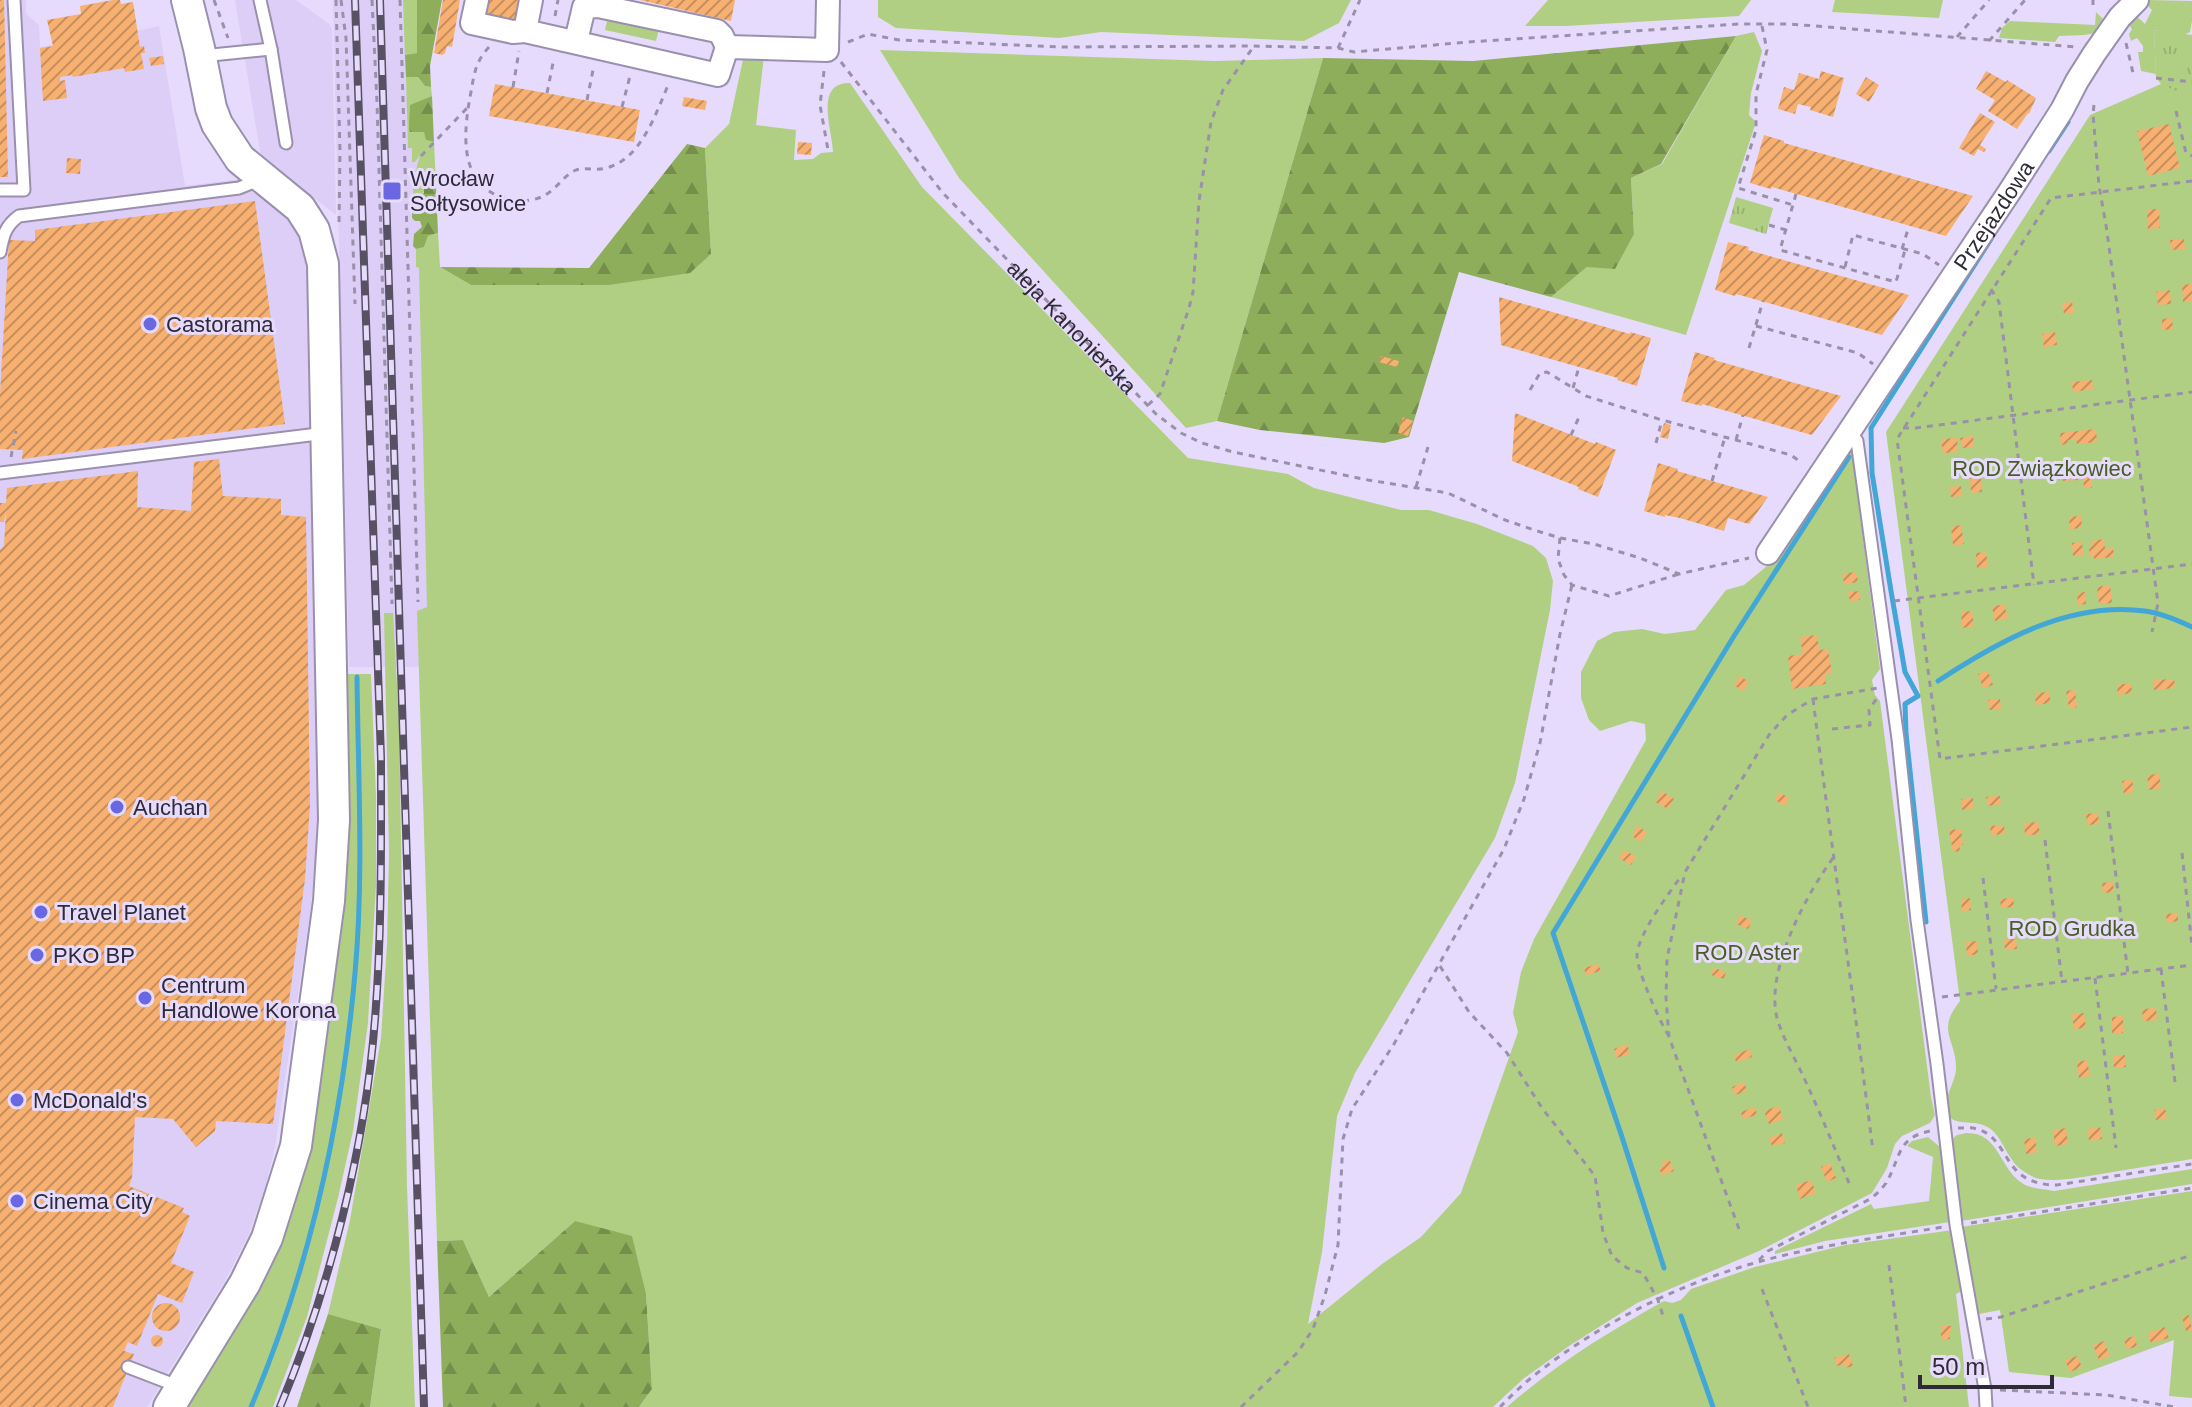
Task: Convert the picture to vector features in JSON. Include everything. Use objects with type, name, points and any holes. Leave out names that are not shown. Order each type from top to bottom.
[{"type":"street","points":[[175,1397],[245,1283],[267,1238],[296,1146],[329,901],[334,820],[324,276],[321,251],[314,230],[300,208],[240,159],[217,124],[187,0]]},
{"type":"street","points":[[200,0],[200,52]]},
{"type":"street","points":[[477,0],[472,23],[635,56],[668,71],[718,75],[727,47],[717,31],[598,6],[584,7],[567,40]]},
{"type":"street","points":[[523,35],[531,0]]},
{"type":"street","points":[[727,47],[827,50],[828,0]]},
{"type":"street","name":"Przejazdowa","points":[[1768,553],[2025,168],[2094,54],[2137,0]]},
{"type":"lane","points":[[0,190],[24,190],[14,0]]},
{"type":"lane","points":[[260,0],[286,143]]},
{"type":"lane","points":[[200,52],[231,54],[271,49]]},
{"type":"lane","points":[[0,252],[3,232],[19,216],[239,188],[263,178]]},
{"type":"lane","points":[[1849,431],[1857,441],[1880,602],[1956,1225],[1986,1407]]},
{"type":"lane","points":[[0,473],[327,433]]},
{"type":"lane","points":[[128,1367],[175,1397]]},
{"type":"path","points":[[214,0],[231,45],[231,54]]},
{"type":"path","points":[[338,0],[338,234]]},
{"type":"path","points":[[338,0],[346,38],[355,304]]},
{"type":"path","points":[[372,0],[392,604]]},
{"type":"path","points":[[400,0],[418,602]]},
{"type":"path","points":[[1338,48],[1360,0]]},
{"type":"path","points":[[1956,38],[1989,0]]},
{"type":"path","points":[[1989,41],[2025,0]]},
{"type":"path","points":[[1761,24],[1767,50],[1756,94],[1756,130],[1738,188],[1793,205]]},
{"type":"path","points":[[828,150],[820,105],[827,50],[868,34],[899,40],[1063,47],[1254,46],[1338,48],[1354,52],[1469,42],[1790,24],[2083,47],[2094,54]]},
{"type":"path","points":[[2110,31],[2127,44],[2133,73]]},
{"type":"path","points":[[513,87],[523,35],[500,41],[478,59],[469,106],[467,151],[471,171],[485,190],[502,198],[531,200],[546,195],[579,169],[607,168],[624,160],[638,148],[667,87],[668,71]]},
{"type":"path","points":[[547,93],[567,40]]},
{"type":"path","points":[[1148,405],[1160,394],[1193,292],[1199,201],[1211,122],[1223,90],[1254,46]]},
{"type":"path","points":[[587,100],[598,48]]},
{"type":"path","points":[[622,107],[635,56]]},
{"type":"path","name":"aleja Kanonierska","points":[[846,67],[942,192],[1148,405],[1181,433],[1233,452],[1448,493],[1505,520],[1560,538],[1605,548],[1679,574]]},
{"type":"path","points":[[667,87],[668,71]]},
{"type":"path","points":[[2156,78],[2192,82]]},
{"type":"path","points":[[2094,105],[2100,192],[2158,603],[2152,632]]},
{"type":"path","points":[[421,156],[469,106]]},
{"type":"path","points":[[2176,111],[2186,153],[2192,156]]},
{"type":"path","points":[[2192,181],[2051,198],[1897,439],[1940,759],[2192,727]]},
{"type":"path","points":[[1796,194],[1780,250],[1896,282],[1909,226]]},
{"type":"path","points":[[1769,225],[1786,230]]},
{"type":"path","points":[[1845,268],[1853,235],[1923,254],[1946,269]]},
{"type":"path","points":[[1991,289],[1999,302],[2034,585]]},
{"type":"path","points":[[1749,348],[1763,301]]},
{"type":"path","points":[[1756,326],[1858,353],[1880,369]]},
{"type":"path","points":[[1573,388],[1579,367]]},
{"type":"path","points":[[1530,390],[1540,373],[1547,372],[1586,396],[1791,455],[1812,470]]},
{"type":"path","points":[[1903,428],[2192,392]]},
{"type":"path","points":[[1736,440],[1743,415]]},
{"type":"path","points":[[1571,435],[1579,417]]},
{"type":"path","points":[[1656,443],[1662,420]]},
{"type":"path","points":[[11,461],[16,431]]},
{"type":"path","points":[[1712,481],[1725,437]]},
{"type":"path","points":[[1416,487],[1428,447]]},
{"type":"path","points":[[1560,538],[1558,559],[1572,585],[1609,596],[1679,574],[1768,553]]},
{"type":"path","points":[[1880,602],[2192,564]]},
{"type":"path","points":[[1241,1407],[1298,1352],[1313,1329],[1338,1245],[1343,1139],[1352,1109],[1440,966],[1504,849],[1524,799],[1540,743],[1572,585]]},
{"type":"path","points":[[1832,729],[1870,725],[1869,710],[1891,686]]},
{"type":"path","points":[[1739,1229],[1637,956],[1639,942],[1769,735],[1787,715],[1813,699],[1873,689]]},
{"type":"path","points":[[1813,699],[1873,1151]]},
{"type":"path","points":[[2108,811],[2128,974]]},
{"type":"path","points":[[2045,840],[2062,982]]},
{"type":"path","points":[[2182,853],[2192,946]]},
{"type":"path","points":[[1833,858],[1798,916],[1785,950],[1776,998],[1777,1017],[1851,1188]]},
{"type":"path","points":[[1669,1037],[1667,959],[1685,872]]},
{"type":"path","points":[[1983,878],[1996,990]]},
{"type":"path","points":[[1960,995],[2192,965]]},
{"type":"path","points":[[1440,966],[1469,1012],[1507,1053],[1542,1108],[1595,1176],[1603,1233],[1612,1256],[1627,1268],[1643,1273],[1658,1300],[1664,1319]]},
{"type":"path","points":[[2161,969],[2175,1082]]},
{"type":"path","points":[[2095,978],[2116,1148]]},
{"type":"path","points":[[1756,1263],[1768,1251],[1872,1198],[1885,1186],[1901,1146],[1925,1132],[1975,1128],[1995,1141],[2014,1169],[2043,1185],[2192,1164]]},
{"type":"path","points":[[1500,1407],[1535,1374],[1615,1320],[1688,1285],[1756,1263],[1831,1245],[2192,1188]]},
{"type":"path","points":[[2001,1317],[2192,1255]]},
{"type":"path","points":[[1889,1265],[1906,1407]]},
{"type":"path","points":[[1762,1289],[1808,1407]]},
{"type":"path","points":[[1985,1389],[2107,1395],[2174,1407]]},
{"type":"shaded area","points":[[0,0],[26,0],[26,14],[39,25],[40,47],[159,26],[185,186],[247,178],[287,211],[304,236],[312,273],[319,830],[310,913],[275,1147],[265,1188],[248,1236],[226,1279],[147,1407],[0,1407]]},
{"type":"shaded area","points":[[235,0],[296,0],[332,29],[336,215],[261,157]]},
{"type":"shaded area","points":[[333,0],[423,0],[434,667],[349,667]]},
{"type":"green space","points":[[403,0],[417,0],[417,53],[405,55]]},
{"type":"green space","points":[[417,0],[442,0],[430,66],[431,87],[425,86],[418,77],[406,77],[405,55],[417,53]]},
{"type":"green space","points":[[878,0],[1351,0],[1339,23],[1304,41],[1101,32],[1059,38],[896,28],[878,17]]},
{"type":"green space","points":[[1548,0],[1751,0],[1739,16],[1525,26]]},
{"type":"green space","points":[[1835,0],[1943,0],[1939,18],[1832,12]]},
{"type":"green space","points":[[2148,0],[2192,1],[2190,32],[2184,35],[2154,30],[2156,74],[2141,71],[2138,52],[2143,52],[2143,46],[2137,38],[2131,41],[2129,34],[2132,29],[2126,21],[2133,13],[2145,24],[2152,10],[2145,3]]},
{"type":"green space","points":[[2096,12],[2104,20],[2096,33],[2059,36],[2055,42],[1999,38],[2002,28],[2010,21],[2095,25]]},
{"type":"green space","points":[[609,13],[660,24],[656,41],[605,30]]},
{"type":"green space","points":[[2154,30],[2192,35],[2192,98],[2161,84],[2156,78]]},
{"type":"green space","points":[[1754,32],[1762,51],[1751,93],[1749,115],[1756,122],[1686,335],[1551,297],[1634,234],[1631,178],[1662,164],[1736,36]]},
{"type":"green space","points":[[1736,36],[1661,164],[1631,178],[1634,234],[1615,269],[1587,267],[1551,297],[1459,272],[1409,437],[1384,443],[1260,430],[1217,421],[1323,58],[1473,61]]},
{"type":"green space","points":[[880,50],[1215,61],[1323,58],[1217,421],[1186,428],[959,178]]},
{"type":"green space","name":"ROD Aster","points":[[744,55],[764,56],[756,125],[796,130],[794,160],[813,159],[821,153],[833,152],[828,120],[829,99],[832,90],[850,83],[922,187],[1188,458],[1288,474],[1314,488],[1401,510],[1429,510],[1477,524],[1533,546],[1546,558],[1553,581],[1550,610],[1515,783],[1495,838],[1355,1073],[1337,1116],[1322,1252],[1308,1324],[1421,1237],[1461,1193],[1518,1032],[1513,1013],[1521,972],[1534,939],[1646,740],[1645,724],[1631,721],[1600,731],[1589,720],[1581,698],[1581,672],[1597,641],[1614,632],[1642,629],[1665,634],[1695,630],[1726,590],[1744,585],[1767,566],[1846,448],[1852,454],[1880,669],[1872,680],[1875,695],[1880,701],[1935,1115],[1930,1123],[1902,1136],[1895,1144],[1887,1168],[1872,1193],[1759,1251],[1637,1303],[1523,1379],[1493,1407],[639,1407],[652,1389],[646,1294],[575,1221],[489,1297],[463,1240],[437,1241],[417,611],[427,607],[419,268],[416,267],[416,249],[424,247],[428,236],[438,233],[440,267],[471,285],[711,254],[705,148],[729,124]]},
{"type":"green space","points":[[406,77],[418,77],[425,86],[431,87],[432,96],[410,106],[409,127],[424,132],[427,140],[434,142],[436,185],[433,183],[417,198],[413,197],[413,171],[420,155],[412,162],[412,148],[408,148]]},
{"type":"green space","name":"ROD Związkowiec","points":[[2161,84],[2192,86],[2192,1159],[2070,1179],[2040,1179],[2018,1167],[1988,1127],[1954,1120],[1947,1112],[1947,1100],[1956,1070],[1948,1028],[1960,1001],[1886,432],[2090,115]]},
{"type":"green space","points":[[432,96],[434,142],[426,140],[424,132],[410,132],[409,126],[410,105]]},
{"type":"green space","points":[[687,144],[705,148],[711,254],[690,273],[609,285],[471,285],[440,267],[589,268]]},
{"type":"green space","points":[[429,183],[436,185],[438,233],[428,236],[424,247],[416,249],[413,246],[414,234],[422,227],[420,221],[412,218],[413,197],[424,193],[424,187]]},
{"type":"green space","points":[[1736,197],[1773,208],[1766,234],[1729,223]]},
{"type":"green space","points":[[384,613],[393,613],[399,722],[407,1186],[415,1407],[370,1407],[381,1329],[328,1314],[350,1220],[381,1038],[389,853]]},
{"type":"green space","points":[[345,674],[371,674],[376,796],[376,885],[368,1023],[353,1131],[307,1317],[273,1407],[184,1407],[279,1240]]},
{"type":"green space","points":[[1966,1133],[1985,1138],[2014,1177],[2033,1188],[2054,1191],[2192,1169],[2192,1184],[1961,1221],[1951,1140]]},
{"type":"green space","points":[[1928,1137],[1940,1147],[1950,1222],[1825,1241],[1775,1254],[1775,1251],[1871,1204],[1874,1209],[1929,1201],[1933,1157],[1907,1146],[1912,1141]]},
{"type":"green space","points":[[2192,1191],[2192,1398],[2169,1396],[2174,1340],[2071,1378],[2009,1372],[2000,1310],[1974,1315],[1961,1227]]},
{"type":"green space","points":[[575,1221],[632,1236],[646,1294],[652,1389],[639,1407],[443,1407],[437,1241],[463,1240],[489,1297]]},
{"type":"green space","points":[[1953,1230],[1962,1291],[1956,1294],[1969,1407],[1507,1407],[1602,1337],[1664,1301],[1672,1303],[1681,1300],[1691,1289],[1755,1267],[1845,1245]]},
{"type":"green space","points":[[328,1314],[381,1329],[370,1407],[297,1407]]},
{"type":"building","points":[[0,0],[4,0],[8,177],[0,177]]},
{"type":"building","points":[[120,0],[121,4],[133,2],[140,47],[144,46],[145,53],[141,53],[144,69],[125,72],[124,68],[60,77],[60,81],[65,80],[67,98],[43,101],[40,48],[53,46],[47,20],[81,14],[80,6]]},
{"type":"building","points":[[443,0],[460,0],[452,47],[447,46],[442,55],[434,53]]},
{"type":"building","points":[[487,0],[520,0],[515,26],[483,21]]},
{"type":"building","points":[[640,0],[735,0],[731,21]]},
{"type":"building","points":[[163,56],[164,64],[151,66],[149,58]]},
{"type":"building","points":[[1821,71],[1844,78],[1833,117],[1798,104],[1795,114],[1778,109],[1784,87],[1794,90],[1799,73],[1819,79]]},
{"type":"building","points":[[1986,71],[2036,98],[2017,129],[1988,111],[1995,100],[1976,89]]},
{"type":"building","points":[[1866,77],[1879,85],[1869,102],[1856,94]]},
{"type":"building","points":[[495,84],[640,110],[634,142],[489,116]]},
{"type":"building","points":[[684,97],[707,101],[705,110],[682,106]]},
{"type":"building","points":[[1980,113],[1995,122],[1980,145],[1986,149],[1984,152],[1978,149],[1974,156],[1959,148]]},
{"type":"building","points":[[2169,124],[2180,168],[2148,176],[2137,131]]},
{"type":"building","points":[[1764,135],[1973,196],[1946,236],[1750,183]]},
{"type":"building","points":[[798,142],[812,143],[811,155],[797,154]]},
{"type":"building","points":[[67,158],[81,159],[80,174],[66,173]]},
{"type":"building","points":[[255,201],[285,424],[22,459],[23,450],[0,449],[9,240],[35,241],[35,230]]},
{"type":"building","points":[[2147,209],[2159,209],[2160,228],[2148,229]]},
{"type":"building","points":[[2184,239],[2185,249],[2171,250],[2170,240]]},
{"type":"building","points":[[1728,242],[1909,295],[1882,335],[1735,296],[1715,290]]},
{"type":"building","points":[[2192,284],[2192,302],[2183,302],[2182,285]]},
{"type":"building","points":[[2170,290],[2171,304],[2158,305],[2156,292]]},
{"type":"building","points":[[1499,297],[1651,338],[1637,386],[1501,345]]},
{"type":"building","points":[[2072,302],[2074,313],[2064,314],[2062,303]]},
{"type":"building","points":[[2172,318],[2173,329],[2162,330],[2162,319]]},
{"type":"building","points":[[2055,332],[2057,345],[2044,347],[2042,334]]},
{"type":"building","points":[[1695,352],[1841,396],[1812,435],[1681,401]]},
{"type":"building","points":[[1381,356],[1399,361],[1397,367],[1379,362]]},
{"type":"building","points":[[2092,380],[2093,389],[2073,392],[2072,382]]},
{"type":"building","points":[[1515,413],[1616,450],[1598,497],[1512,461]]},
{"type":"building","points":[[1403,417],[1413,421],[1408,436],[1398,433]]},
{"type":"building","points":[[1664,423],[1671,425],[1668,439],[1660,437]]},
{"type":"building","points":[[2096,429],[2097,442],[2077,444],[2076,440],[2068,440],[2068,444],[2061,445],[2060,433]]},
{"type":"building","points":[[1973,436],[1974,447],[1962,448],[1960,438]]},
{"type":"building","points":[[1957,438],[1958,452],[1943,453],[1941,439]]},
{"type":"building","name":"Centrum Handlowe Korona","points":[[219,459],[223,496],[281,499],[281,515],[306,517],[310,806],[305,879],[273,1124],[216,1121],[215,1131],[196,1147],[173,1119],[135,1117],[129,1186],[184,1208],[182,1212],[190,1216],[171,1263],[194,1272],[182,1303],[158,1294],[137,1346],[128,1342],[124,1351],[134,1354],[113,1407],[0,1407],[0,550],[4,546],[6,510],[4,522],[0,522],[0,503],[6,503],[7,488],[138,471],[137,507],[191,511],[194,462]]},
{"type":"building","points":[[1658,463],[1768,497],[1749,524],[1728,518],[1724,531],[1644,511]]},
{"type":"building","points":[[2082,465],[2091,465],[2092,488],[2084,488]]},
{"type":"building","points":[[2073,467],[2078,480],[2063,481],[2061,468]]},
{"type":"building","points":[[1981,477],[1982,492],[1971,493],[1970,478]]},
{"type":"building","points":[[1961,486],[1962,496],[1951,497],[1950,487]]},
{"type":"building","points":[[2081,516],[2082,528],[2070,529],[2069,517]]},
{"type":"building","points":[[1961,525],[1964,544],[1953,546],[1951,527]]},
{"type":"building","points":[[2104,539],[2105,549],[2113,548],[2114,557],[2090,557],[2092,541]]},
{"type":"building","points":[[2082,542],[2083,555],[2073,556],[2072,543]]},
{"type":"building","points":[[1986,552],[1988,567],[1977,568],[1976,553]]},
{"type":"building","points":[[1855,572],[1858,582],[1844,584],[1843,574]]},
{"type":"building","points":[[2110,585],[2112,603],[2099,604],[2097,587]]},
{"type":"building","points":[[1860,591],[1860,600],[1850,601],[1848,592]]},
{"type":"building","points":[[2085,592],[2086,604],[2078,605],[2077,593]]},
{"type":"building","points":[[2004,604],[2008,618],[1995,621],[1992,607]]},
{"type":"building","points":[[1972,611],[1974,626],[1962,628],[1961,612]]},
{"type":"building","points":[[1817,635],[1819,650],[1828,649],[1832,674],[1825,674],[1826,684],[1792,689],[1788,656],[1803,654],[1800,637]]},
{"type":"building","points":[[1988,671],[1993,685],[1983,688],[1978,674]]},
{"type":"building","points":[[1740,676],[1749,682],[1743,691],[1734,685]]},
{"type":"building","points":[[2174,679],[2175,688],[2154,690],[2153,680]]},
{"type":"building","points":[[2131,683],[2132,693],[2118,695],[2117,685]]},
{"type":"building","points":[[2075,690],[2077,707],[2069,708],[2066,691]]},
{"type":"building","points":[[2050,692],[2050,703],[2036,705],[2035,693]]},
{"type":"building","points":[[2000,699],[2001,709],[1989,710],[1988,700]]},
{"type":"building","points":[[2159,774],[2161,788],[2149,790],[2147,775]]},
{"type":"building","points":[[2132,779],[2134,792],[2124,794],[2122,781]]},
{"type":"building","points":[[1662,791],[1674,799],[1668,809],[1655,802]]},
{"type":"building","points":[[1779,792],[1789,798],[1785,806],[1775,800]]},
{"type":"building","points":[[2000,796],[2001,804],[1988,806],[1986,797]]},
{"type":"building","points":[[1973,798],[1974,808],[1962,810],[1961,799]]},
{"type":"building","points":[[2098,813],[2099,824],[2087,825],[2086,814]]},
{"type":"building","points":[[2038,822],[2040,834],[2025,836],[2024,823]]},
{"type":"building","points":[[2004,825],[2005,834],[1991,835],[1990,826]]},
{"type":"building","points":[[1637,826],[1647,832],[1641,842],[1632,836]]},
{"type":"building","points":[[1961,829],[1963,845],[1959,845],[1960,851],[1953,852],[1949,830]]},
{"type":"building","points":[[1623,850],[1636,856],[1631,865],[1619,858]]},
{"type":"building","points":[[2113,882],[2114,892],[2103,893],[2102,883]]},
{"type":"building","points":[[1970,898],[1971,910],[1962,911],[1961,899]]},
{"type":"building","points":[[2013,898],[2014,907],[2001,908],[2000,899]]},
{"type":"building","points":[[2178,913],[2178,921],[2167,923],[2166,914]]},
{"type":"building","points":[[1740,915],[1752,921],[1748,929],[1736,924]]},
{"type":"building","points":[[2016,938],[2017,949],[2005,950],[2004,939]]},
{"type":"building","points":[[1977,941],[1978,954],[1967,956],[1966,942]]},
{"type":"building","points":[[1598,964],[1601,971],[1586,975],[1584,968]]},
{"type":"building","points":[[1714,968],[1726,972],[1724,979],[1711,975]]},
{"type":"building","points":[[2156,1008],[2157,1020],[2143,1021],[2142,1009]]},
{"type":"building","points":[[2084,1013],[2086,1028],[2074,1029],[2072,1014]]},
{"type":"building","points":[[2123,1016],[2123,1033],[2112,1033],[2112,1017]]},
{"type":"building","points":[[1627,1044],[1630,1054],[1616,1058],[1614,1049]]},
{"type":"building","points":[[1750,1049],[1752,1057],[1736,1062],[1734,1055]]},
{"type":"building","points":[[2125,1055],[2126,1067],[2114,1068],[2113,1056]]},
{"type":"building","points":[[2087,1060],[2090,1076],[2079,1078],[2077,1062]]},
{"type":"building","points":[[1744,1082],[1747,1091],[1735,1095],[1732,1087]]},
{"type":"building","points":[[1779,1106],[1783,1119],[1769,1124],[1764,1111]]},
{"type":"building","points":[[1755,1107],[1757,1115],[1743,1119],[1741,1112]]},
{"type":"building","points":[[2165,1108],[2167,1118],[2156,1120],[2154,1110]]},
{"type":"building","points":[[2100,1127],[2102,1139],[2089,1141],[2088,1129]]},
{"type":"building","points":[[2066,1128],[2068,1144],[2055,1146],[2053,1130]]},
{"type":"building","points":[[1782,1133],[1785,1143],[1772,1146],[1769,1138]]},
{"type":"building","points":[[2035,1138],[2037,1152],[2026,1154],[2024,1139]]},
{"type":"building","points":[[1669,1159],[1674,1171],[1662,1175],[1659,1168],[1663,1166],[1662,1162]]},
{"type":"building","points":[[1830,1163],[1836,1178],[1827,1182],[1821,1167]]},
{"type":"building","points":[[1811,1180],[1816,1193],[1800,1199],[1796,1185]]},
{"type":"building","points":[[166,1303],[176,1307],[180,1317],[176,1327],[166,1331],[156,1327],[152,1317],[156,1307]]},
{"type":"building","points":[[2189,1315],[2192,1330],[2186,1331],[2182,1317]]},
{"type":"building","points":[[1941,1326],[1952,1326],[1950,1339],[1941,1340]]},
{"type":"building","points":[[2165,1327],[2169,1338],[2151,1343],[2148,1333]]},
{"type":"building","points":[[157,1335],[163,1341],[157,1347],[151,1341]]},
{"type":"building","points":[[2135,1336],[2137,1347],[2127,1349],[2124,1339]]},
{"type":"building","points":[[2104,1341],[2110,1356],[2099,1360],[2093,1345]]},
{"type":"building","points":[[1849,1354],[1853,1366],[1837,1366],[1834,1358]]},
{"type":"building","points":[[2077,1356],[2082,1367],[2070,1372],[2065,1360]]},
{"type":"waterway","points":[[2049,151],[2068,122]]},
{"type":"waterway","points":[[1926,922],[1906,733],[1905,704],[1918,696],[1905,672],[1872,473],[1871,428],[1991,239]]},
{"type":"waterway","points":[[1664,1268],[1553,933],[1734,636],[1849,457]]},
{"type":"waterway","points":[[1938,681],[1985,652],[2036,627],[2089,612],[2117,609],[2145,611],[2192,627]]},
{"type":"waterway","points":[[251,1407],[272,1355],[306,1249],[332,1140],[349,1029],[359,899],[357,677]]},
{"type":"waterway","points":[[1681,1316],[1713,1407]]},
{"type":"railway","points":[[280,1407],[315,1314],[354,1167],[370,1068],[377,986],[381,758],[355,0]]},
{"type":"railway","points":[[380,0],[424,1407]]},
{"type":"place","name":"Wrocław Sołtysowice","points":[[392,191]]},
{"type":"place","name":"Castorama","points":[[150,324]]},
{"type":"place","name":"Auchan","points":[[117,807]]},
{"type":"place","name":"Travel Planet","points":[[41,912]]},
{"type":"place","name":"PKO BP","points":[[37,955]]},
{"type":"place","name":"Centrum Handlowe Korona","points":[[145,998]]},
{"type":"place","name":"McDonald's","points":[[17,1100]]},
{"type":"place","name":"Cinema City","points":[[17,1201]]},
{"type":"park label","name":"ROD Grudka","points":[[2072,928]]}]
